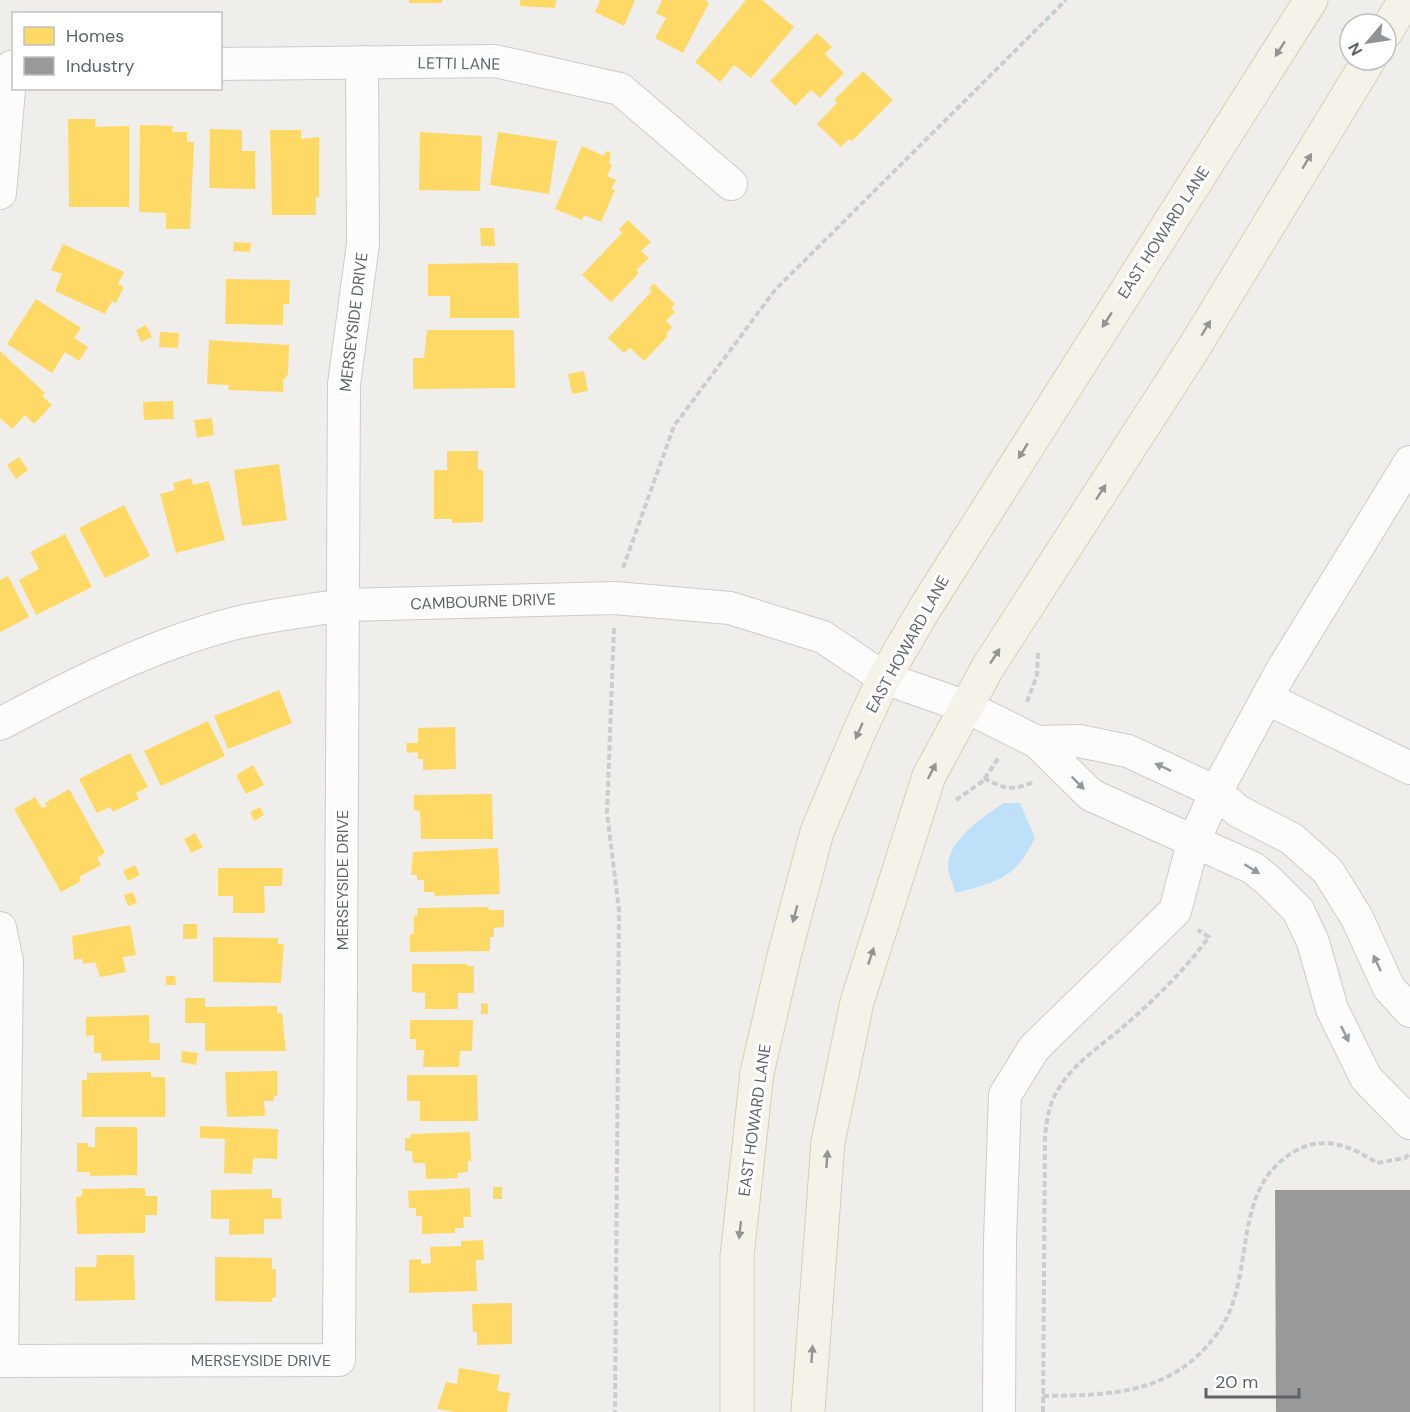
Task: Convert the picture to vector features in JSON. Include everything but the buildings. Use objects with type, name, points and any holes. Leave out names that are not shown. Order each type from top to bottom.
[{"type":"main road","name":"EAST HOWARD LANE","points":[[737,1412],[737,1256],[757,1073],[784,956],[817,832],[884,678],[1048,411],[1311,0]]},
{"type":"main road","points":[[808,1412],[828,1142],[854,1012],[929,776],[988,668],[1195,345],[1362,72]]},
{"type":"street","name":"LETTI LANE","points":[[222,64],[495,61],[620,89],[731,184]]},
{"type":"street","name":"MERSEYSIDE DRIVE","points":[[1,1361],[339,1360],[345,605],[344,384],[363,244],[362,62]]},
{"type":"street","points":[[0,193],[8,67]]},
{"type":"street","points":[[999,1412],[1000,1240],[1005,1095],[1034,1048],[1175,911],[1193,843],[1216,792],[1282,670],[1410,462]]},
{"type":"street","name":"CAMBOURNE DRIVE","points":[[0,724],[60,692],[164,646],[236,624],[345,605],[615,598],[730,608],[823,637],[884,678],[967,707],[1027,737]]},
{"type":"street","points":[[1268,699],[1410,768]]},
{"type":"street","points":[[1027,737],[1079,741],[1128,751],[1216,792],[1238,811],[1292,839],[1328,871],[1357,918],[1389,988],[1410,1011]]},
{"type":"street","points":[[1027,737],[1091,795],[1193,843],[1253,868],[1298,910],[1313,942],[1332,1009],[1366,1078],[1410,1123]]},
{"type":"street","points":[[0,928],[7,961],[1,1361]]},
{"type":"path","points":[[615,1412],[619,910],[607,813],[615,598],[631,539],[674,426],[775,290],[1066,0]]},
{"type":"path","points":[[951,803],[983,781],[1027,737],[1037,675],[1039,643]]},
{"type":"path","points":[[1043,1412],[1044,1136],[1050,1104],[1060,1085],[1151,1003],[1194,958],[1209,938],[1189,924]]},
{"type":"path","points":[[1043,1395],[1104,1395],[1131,1391],[1157,1382],[1199,1352],[1217,1334],[1241,1281],[1248,1220],[1256,1192],[1271,1171],[1288,1155],[1305,1146],[1320,1142],[1352,1148],[1377,1163],[1405,1158],[1410,1152]]},
{"type":"water","points":[[1004,803],[1020,803],[1035,838],[1028,852],[1004,876],[956,893],[948,865],[954,846],[969,829]]}]
